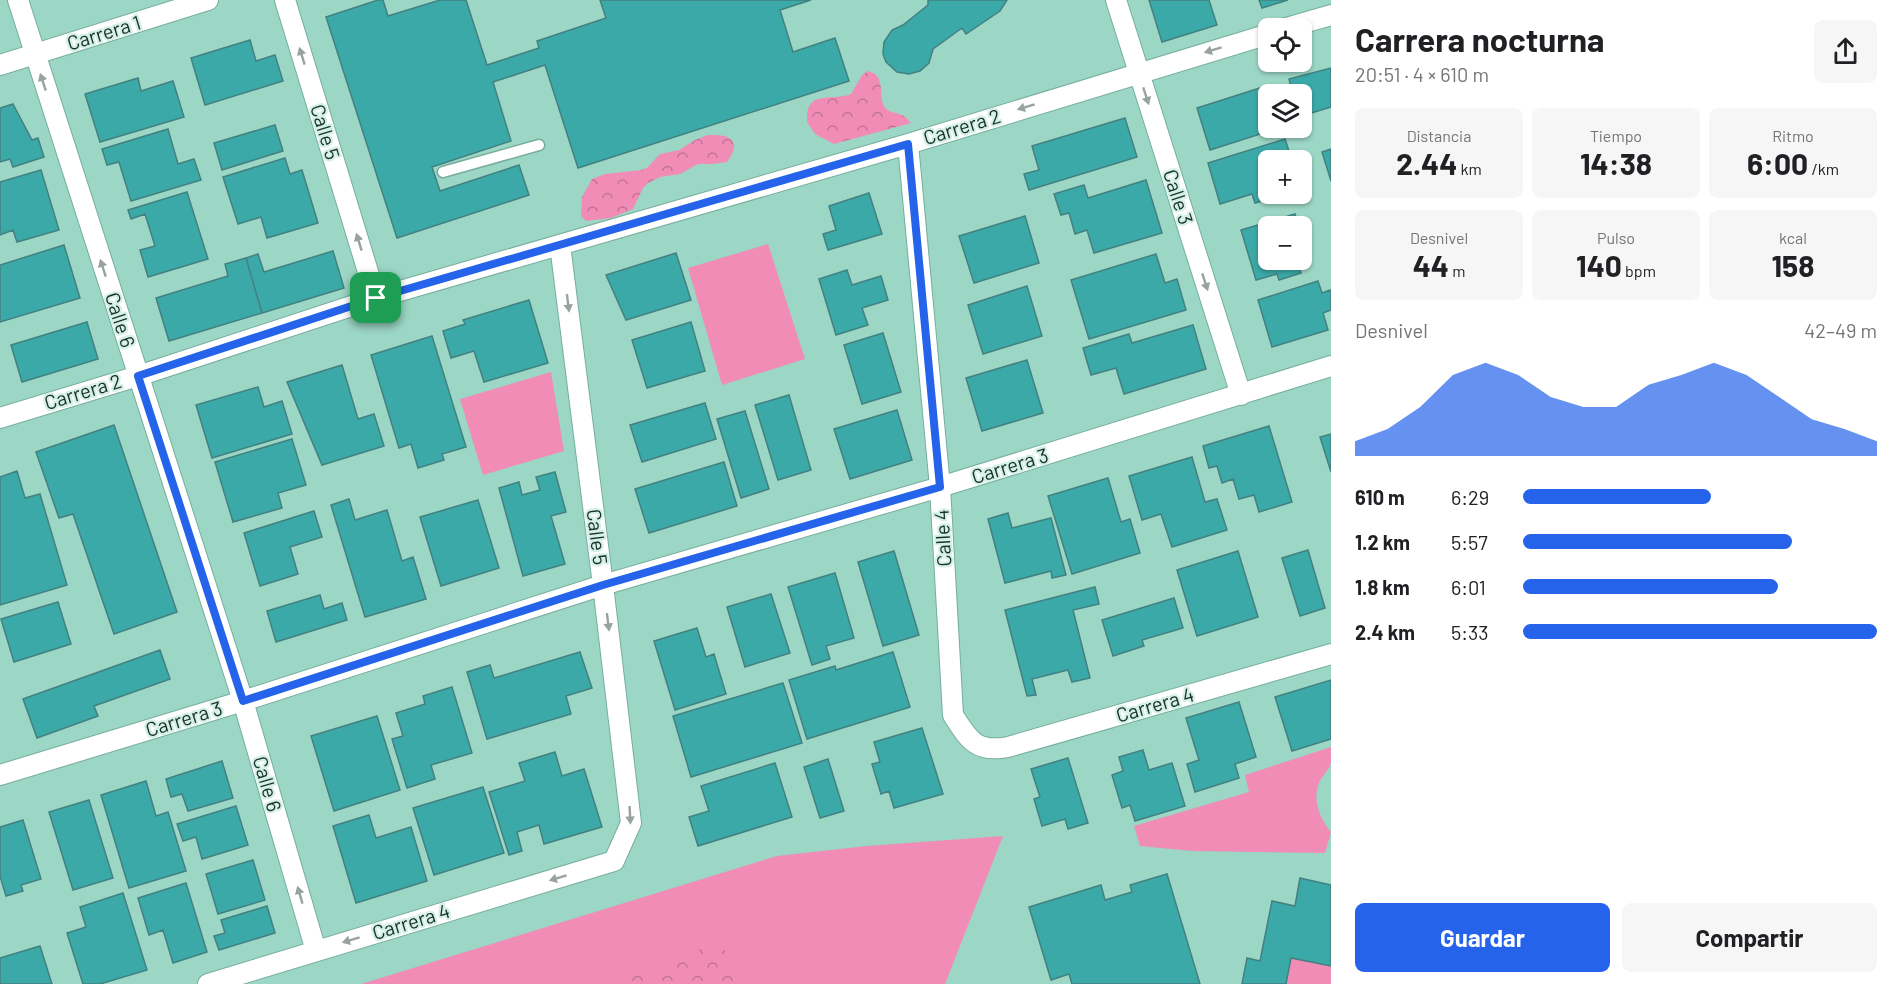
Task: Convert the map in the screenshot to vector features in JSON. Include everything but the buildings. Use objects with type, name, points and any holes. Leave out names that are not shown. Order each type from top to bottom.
[{"type":"street","name":"Calle 6","points":[[18,0],[243,701],[316,951]]},
{"type":"street","name":"Carrera 1","points":[[0,65],[208,0]]},
{"type":"street","name":"Calle 5","points":[[285,0],[376,298]]},
{"type":"street","name":"Calle 3","points":[[1116,0],[1241,395]]},
{"type":"street","points":[[1312,20],[1331,15]]},
{"type":"street","name":"Carrera 2","points":[[0,418],[138,376],[376,298],[908,144],[1258,36]]},
{"type":"street","name":"Calle 4","points":[[908,144],[940,487],[953,715],[970,740],[978,746]]},
{"type":"street","name":"Calle 5","points":[[560,245],[631,823],[614,861]]},
{"type":"street","name":"Carrera 3","points":[[1,770],[243,701],[603,585],[940,487],[1331,366]]},
{"type":"street","name":"Carrera 4","points":[[978,746],[995,750],[1008,747],[1331,654]]},
{"type":"street","name":"Carrera 4","points":[[208,984],[614,861]]},
{"type":"lane","points":[[443,172],[539,145]]},
{"type":"green space","points":[[868,71],[877,76],[879,80],[885,107],[889,111],[905,116],[911,123],[834,144],[815,134],[807,122],[810,104],[821,98],[851,94],[862,75]]},
{"type":"green space","points":[[708,135],[728,137],[732,140],[734,148],[727,162],[698,164],[680,174],[660,177],[643,188],[633,209],[611,218],[586,221],[581,216],[582,197],[592,179],[605,174],[647,168],[660,154],[679,150]]},
{"type":"green space","points":[[768,244],[805,359],[722,385],[688,268]]},
{"type":"green space","points":[[551,372],[564,451],[483,475],[460,399]]},
{"type":"green space","points":[[1331,747],[1331,762],[1319,783],[1316,796],[1321,815],[1331,832],[1325,853],[1192,851],[1140,846],[1134,826],[1249,792],[1245,775]]},
{"type":"green space","points":[[1003,836],[945,984],[361,984],[777,856],[867,846]]},
{"type":"green space","points":[[710,945],[723,948],[730,959],[738,984],[626,984],[628,974],[635,970],[645,967],[668,967]]},
{"type":"green space","points":[[1291,958],[1331,966],[1331,984],[1286,984]]},
{"type":"route","points":[[908,144],[940,487],[603,585],[243,701],[138,376],[376,298],[908,144]]}]
